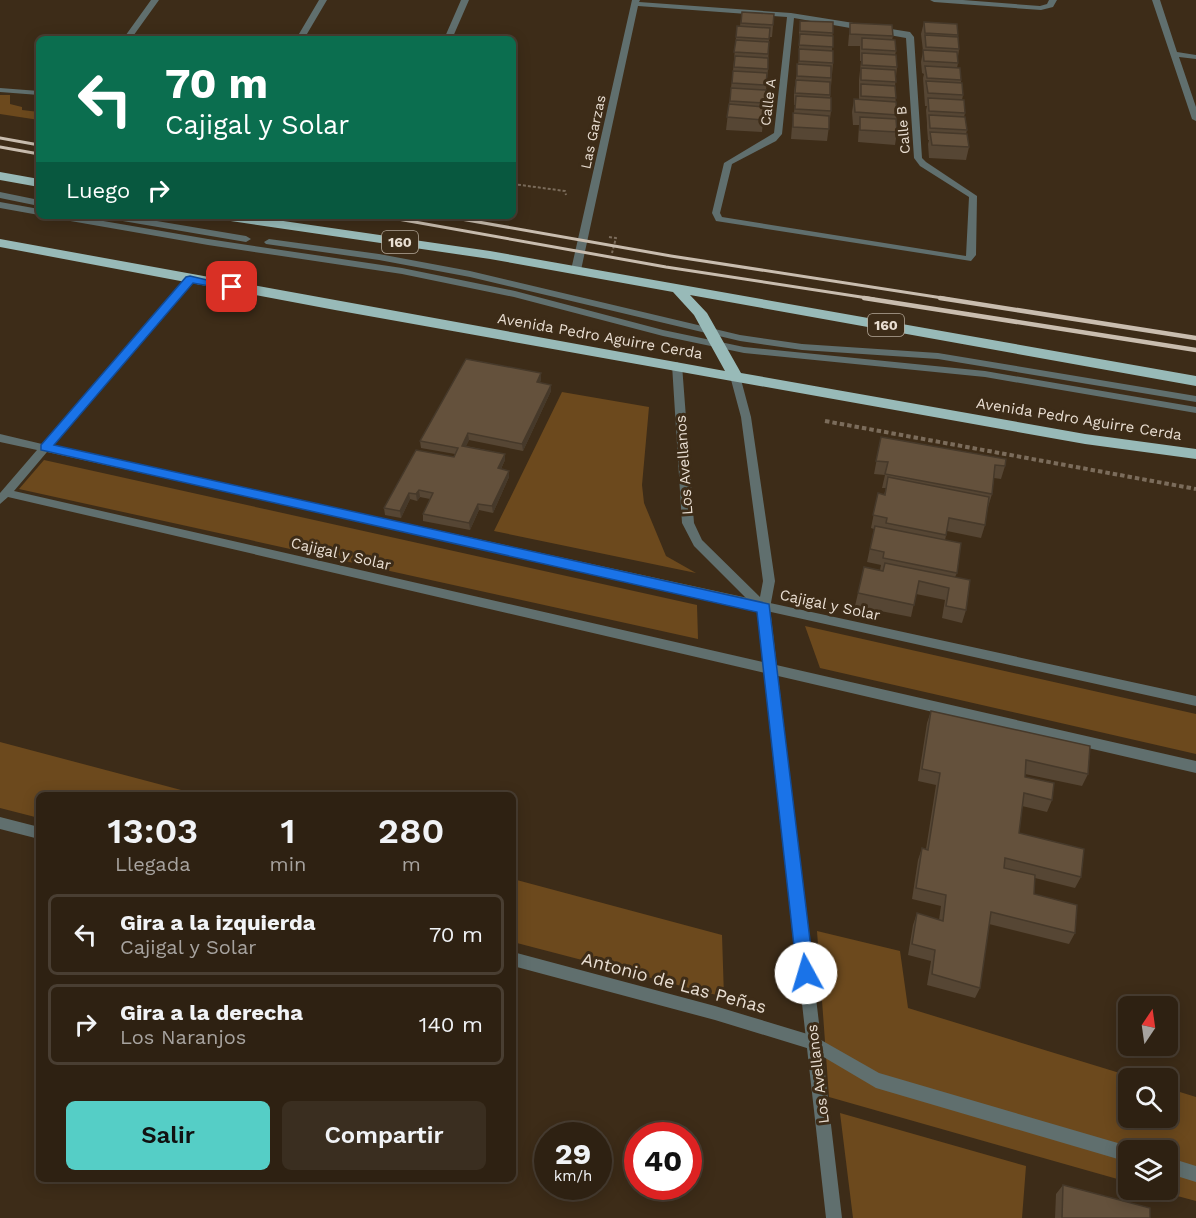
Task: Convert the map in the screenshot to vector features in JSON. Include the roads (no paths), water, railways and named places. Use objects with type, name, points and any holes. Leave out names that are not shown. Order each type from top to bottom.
[{"type":"highway","points":[[0,176],[36,182]]},
{"type":"highway","name":"160","points":[[244,219],[576,270],[1196,381]]},
{"type":"highway","name":"Avenida Pedro Aguirre Cerda","points":[[0,243],[1086,439],[1196,454]]},
{"type":"highway","points":[[677,288],[689,299],[711,332],[735,376]]},
{"type":"street","points":[[129,36],[155,0]]},
{"type":"street","points":[[302,36],[323,0]]},
{"type":"street","points":[[449,36],[465,0]]},
{"type":"street","points":[[934,0],[1041,8],[1050,5],[1053,0]]},
{"type":"street","points":[[1156,0],[1196,119]]},
{"type":"street","points":[[635,2],[791,15]]},
{"type":"street","name":"Las Garzas","points":[[576,270],[635,2]]},
{"type":"street","name":"Calle B","points":[[791,15],[907,34],[910,37],[918,158],[923,164],[969,191],[975,202],[971,255],[968,259],[961,259]]},
{"type":"street","name":"Calle A","points":[[791,15],[778,134],[773,140],[728,163],[716,213],[719,219],[961,259]]},
{"type":"street","points":[[1174,54],[1196,57]]},
{"type":"street","points":[[0,90],[36,93]]},
{"type":"street","points":[[0,195],[36,202]]},
{"type":"street","points":[[0,205],[36,211]]},
{"type":"street","points":[[77,219],[437,278],[514,294],[719,346],[824,360],[985,374],[1196,411]]},
{"type":"street","points":[[129,219],[422,264],[711,332],[802,347],[938,356],[1196,399]]},
{"type":"street","points":[[3,497],[190,279]]},
{"type":"street","name":"Los Avellanos","points":[[677,365],[688,523],[698,543],[764,608]]},
{"type":"street","name":"Los Avellanos","points":[[735,376],[746,417],[769,581],[764,608],[834,1218]]},
{"type":"street","name":"Cajigal y Solar","points":[[0,438],[764,608],[1196,701]]},
{"type":"street","name":"Cajigal y Solar","points":[[3,497],[1196,766]]},
{"type":"street","points":[[0,823],[36,832]]},
{"type":"street","name":"Antonio de Las Peñas","points":[[516,960],[715,1013],[814,1043],[876,1080],[1118,1151]]},
{"type":"street","points":[[1178,1168],[1196,1174]]},
{"type":"railway","points":[[0,138],[36,144]]},
{"type":"railway","points":[[0,147],[36,153]]},
{"type":"railway","points":[[398,219],[666,267],[874,299]]},
{"type":"railway","points":[[461,219],[671,256],[949,299]]},
{"type":"railway","points":[[864,298],[1196,350]]},
{"type":"railway","points":[[940,298],[1196,338]]}]
